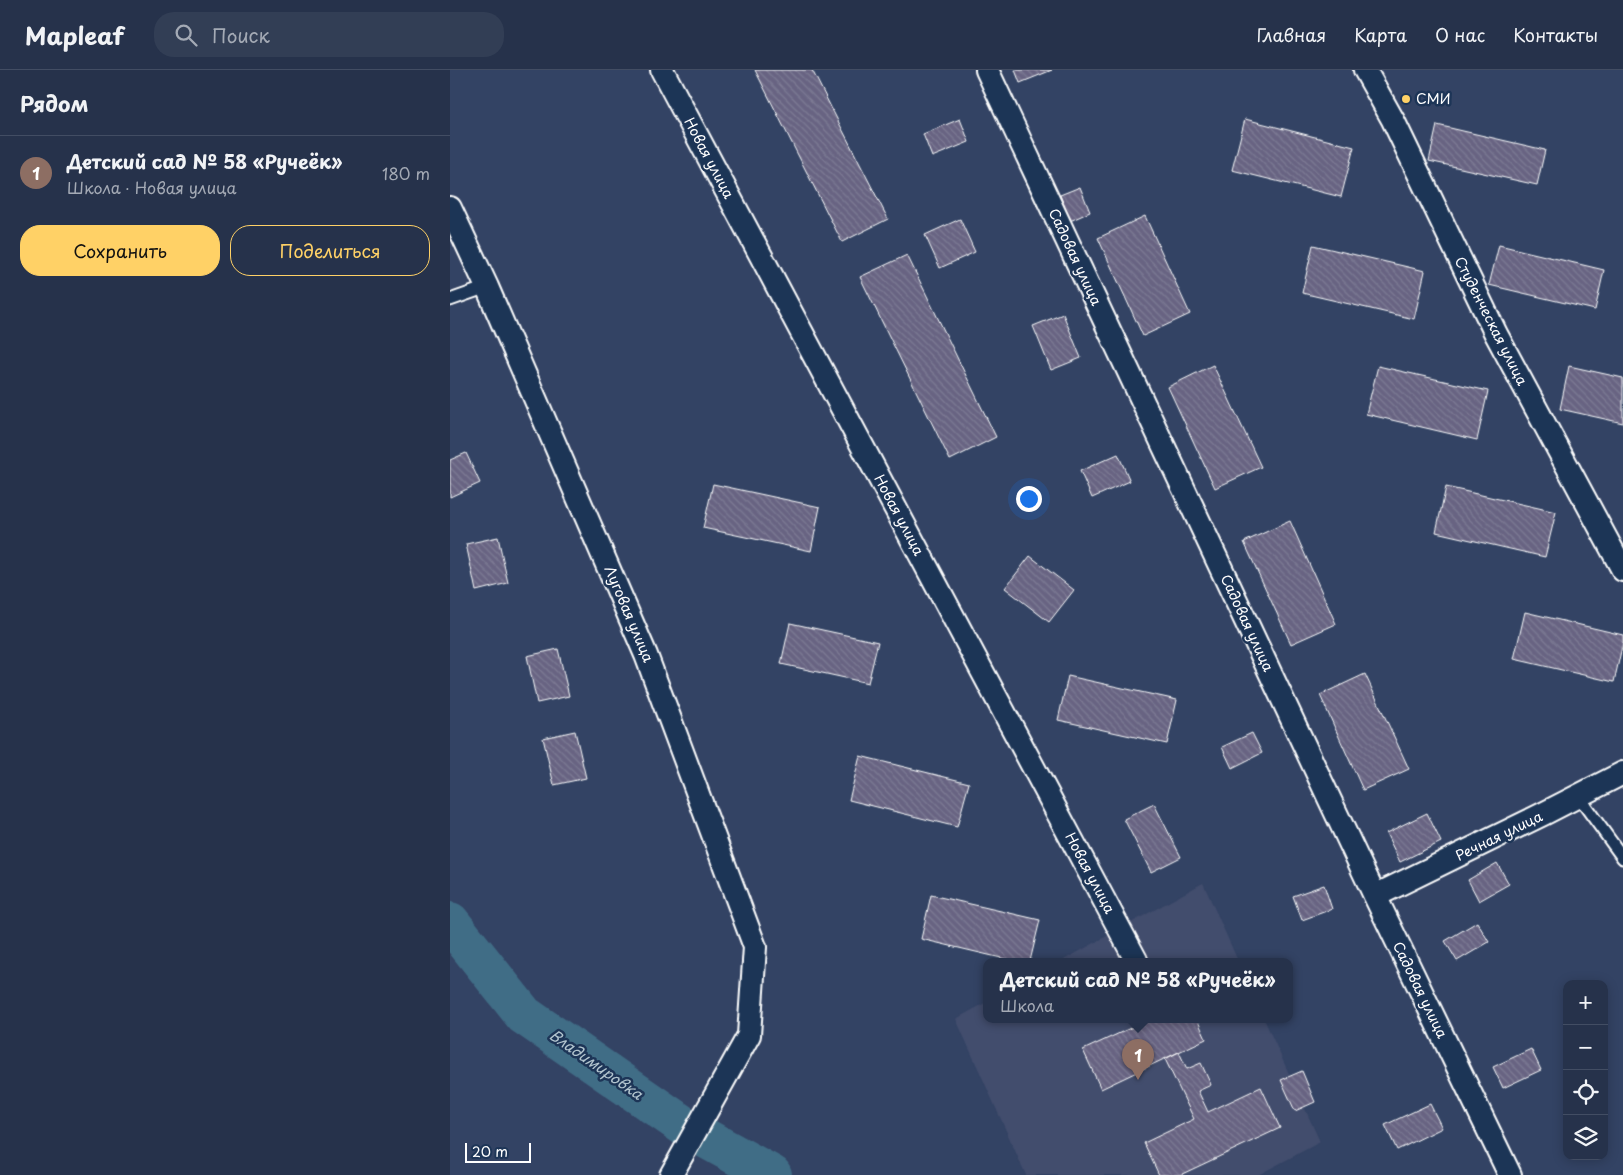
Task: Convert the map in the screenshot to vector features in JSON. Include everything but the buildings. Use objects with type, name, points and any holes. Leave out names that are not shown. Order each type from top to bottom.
[{"type":"street","name":"Новая улица","points":[[662,70],[1135,958]]},
{"type":"street","name":"Садовая улица","points":[[987,70],[1375,896],[1510,1175]]},
{"type":"street","name":"Студенческая улица","points":[[1365,70],[1393,120],[1496,334],[1623,570]]},
{"type":"street","name":"Луговая улица","points":[[450,208],[487,287],[646,654],[755,947],[750,1035],[676,1166]]},
{"type":"street","name":"Речная улица","points":[[1375,896],[1623,773]]},
{"type":"lane","points":[[450,300],[487,287]]},
{"type":"lane","points":[[1578,796],[1623,858]]},
{"type":"shaded area","points":[[1203,883],[1237,958],[1067,958]]},
{"type":"shaded area","points":[[983,1004],[983,1023],[1266,1023],[1320,1142],[1258,1175],[1026,1175],[956,1019]]},
{"type":"waterway","name":"Владимировка","points":[[450,922],[524,1015],[687,1128],[772,1175]]},
{"type":"place","name":"СМИ","points":[[1406,99]]},
{"type":"place","name":"Детский сад № 58 «Ручеёк»","points":[[1138,1080]]}]
